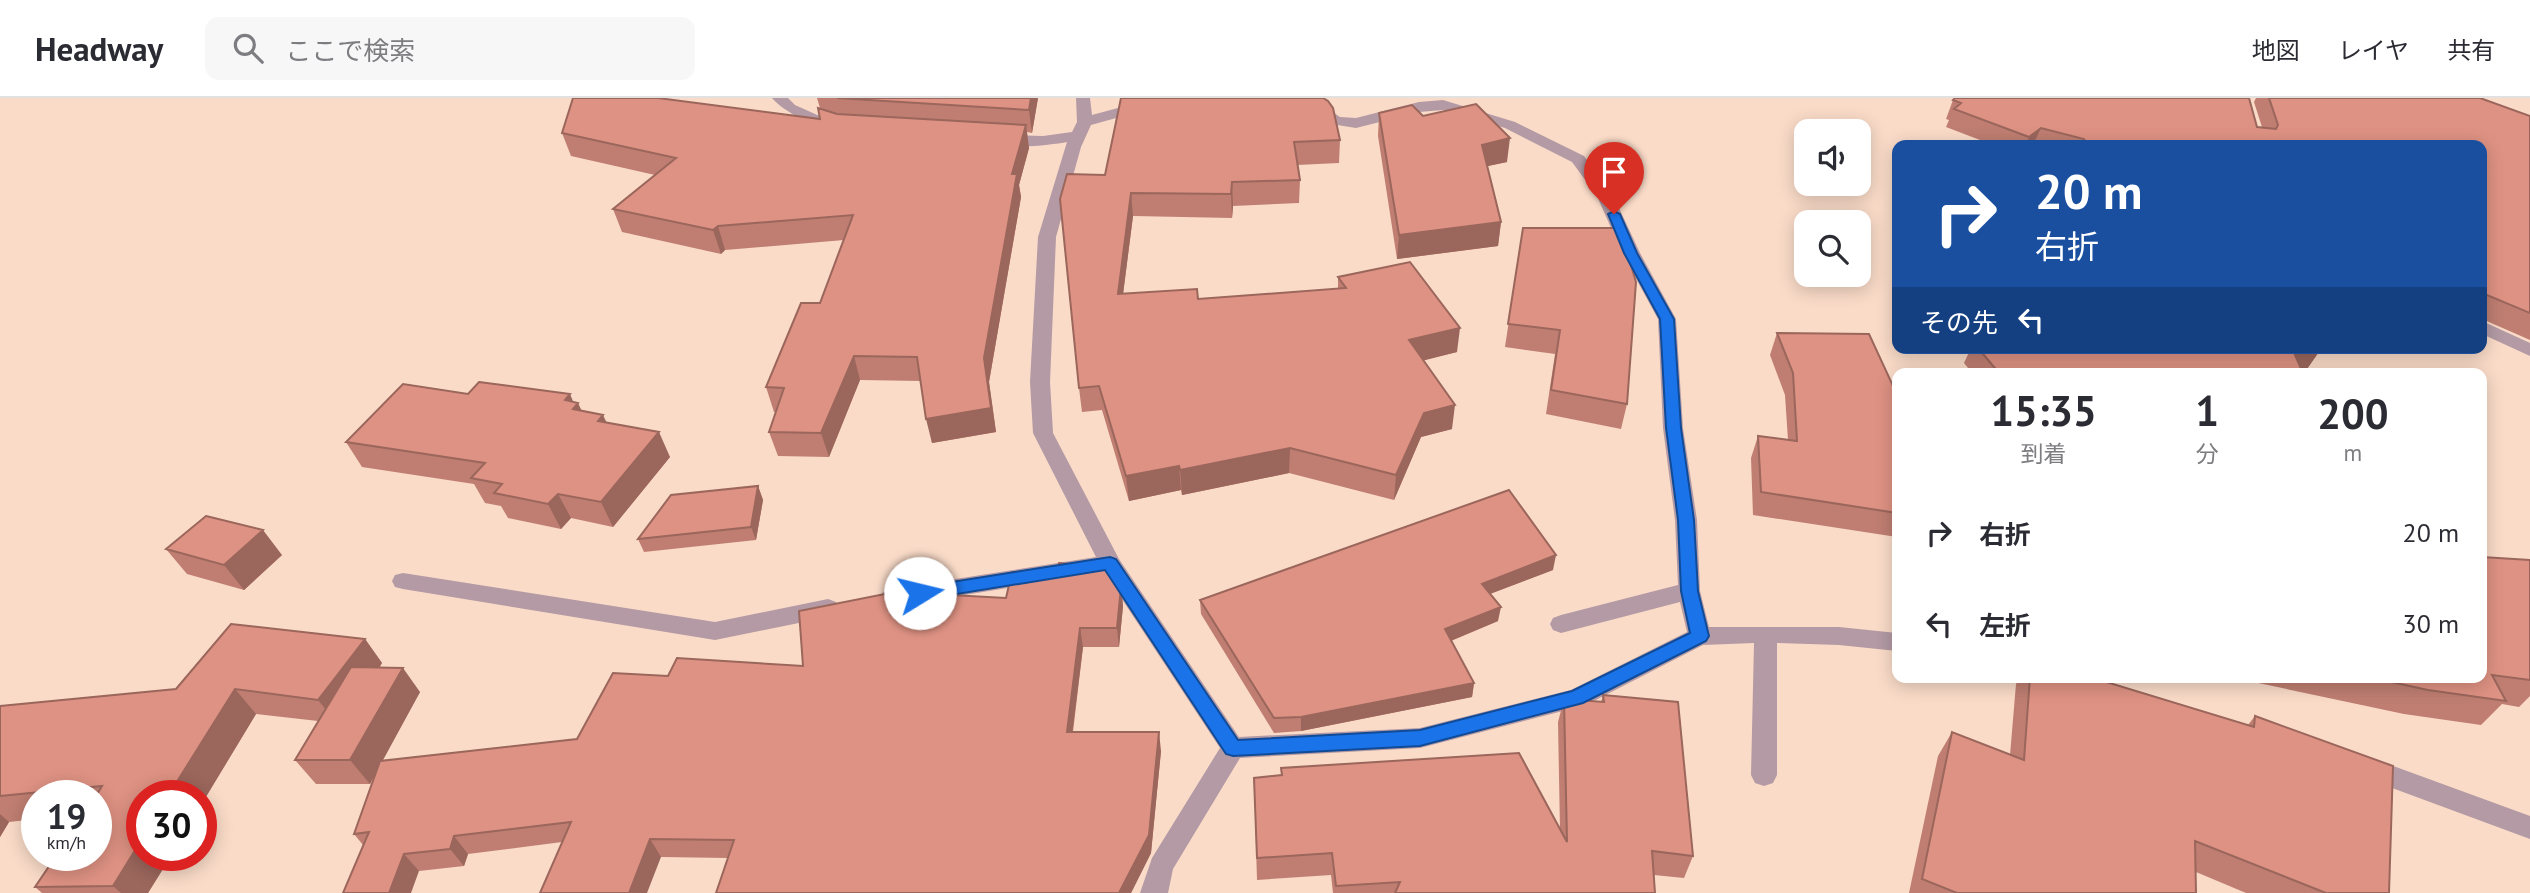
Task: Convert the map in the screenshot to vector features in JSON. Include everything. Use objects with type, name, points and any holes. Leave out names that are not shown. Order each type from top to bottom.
[{"type":"street","points":[[779,98],[790,108],[820,123],[856,130]]},
{"type":"street","points":[[1083,98],[1082,129],[1047,237],[1040,382],[1043,433],[1110,563],[1233,748]]},
{"type":"street","points":[[988,139],[1044,141],[1172,98]]},
{"type":"street","points":[[1302,98],[1336,121],[1356,123],[1419,107],[1443,105],[1475,113],[1510,125],[1578,159],[1605,195],[1631,253],[1667,319],[1674,428],[1686,520],[1689,591],[1700,636]]},
{"type":"street","points":[[2487,329],[2530,350]]},
{"type":"street","points":[[403,581],[715,631],[859,603],[1110,563]]},
{"type":"street","points":[[1561,624],[1689,591]]},
{"type":"street","points":[[1765,775],[1766,634]]},
{"type":"street","points":[[1233,748],[1420,738],[1577,698],[1700,636],[1839,636],[1892,641]]},
{"type":"street","points":[[1154,893],[1161,866],[1233,748]]},
{"type":"street","points":[[2346,760],[2412,782],[2530,828]]},
{"type":"building","points":[[573,98],[658,98],[820,119],[818,108],[837,114],[1026,125],[1012,174],[1017,174],[984,358],[991,408],[926,419],[917,357],[854,356],[821,433],[769,432],[784,388],[766,387],[801,303],[820,303],[853,215],[718,226],[713,230],[613,209],[676,158],[562,133]]},
{"type":"building","points":[[837,98],[1031,98],[1029,110]]},
{"type":"building","points":[[1121,98],[1323,98],[1328,101],[1333,108],[1340,140],[1294,142],[1300,180],[1232,182],[1231,194],[1131,193],[1118,294],[1197,289],[1198,299],[1346,288],[1338,277],[1410,262],[1460,328],[1409,340],[1455,405],[1424,413],[1396,475],[1290,448],[1180,470],[1179,466],[1126,476],[1099,386],[1079,388],[1060,199],[1067,174],[1105,175]]},
{"type":"building","points":[[2249,98],[2257,127],[2276,129],[2278,125],[2269,98],[2480,98],[2530,116],[2530,313],[2487,295],[2487,140],[2085,140],[2041,128],[2029,137],[1954,109],[1961,103],[1953,100]]},
{"type":"building","points":[[1476,104],[1510,138],[1482,145],[1501,222],[1399,235],[1379,113],[1412,105],[1423,116]]},
{"type":"building","points":[[1523,228],[1620,228],[1636,282],[1627,404],[1551,390],[1560,330],[1508,324]]},
{"type":"building","points":[[1777,333],[1869,334],[1892,384],[1892,512],[1761,492],[1758,436],[1797,441],[1793,373]]},
{"type":"building","points":[[1983,354],[2303,354],[2295,355],[2301,368],[1995,368]]},
{"type":"building","points":[[479,382],[570,394],[565,400],[578,403],[573,409],[603,415],[598,421],[659,432],[601,502],[558,494],[548,504],[494,493],[502,484],[471,478],[485,463],[346,442],[403,384],[468,394]]},
{"type":"building","points":[[758,486],[751,527],[638,539],[671,495]]},
{"type":"building","points":[[1509,490],[1556,555],[1482,584],[1501,607],[1445,629],[1474,683],[1301,717],[1274,718],[1200,600]]},
{"type":"building","points":[[206,516],[263,530],[224,565],[166,549]]},
{"type":"building","points":[[2487,557],[2530,560],[2530,680],[2492,675],[2506,701],[2396,683],[2487,683]]},
{"type":"building","points":[[1059,563],[1108,567],[1121,587],[1117,628],[1080,628],[1067,732],[1159,732],[1149,835],[1119,893],[716,893],[734,840],[650,839],[629,893],[540,893],[571,822],[454,836],[450,849],[404,854],[389,893],[343,893],[369,832],[354,834],[380,761],[577,739],[613,673],[668,676],[677,658],[803,666],[799,611],[895,592],[1006,598],[1012,572],[1058,572]]},
{"type":"building","points":[[231,624],[365,639],[318,700],[235,689],[178,780],[126,780],[126,865],[113,886],[35,887],[46,871],[112,871],[112,780],[21,780],[21,794],[0,796],[0,706],[176,689]]},
{"type":"building","points":[[351,667],[403,668],[350,760],[295,760]]},
{"type":"building","points":[[2030,683],[2110,683],[2254,727],[2255,716],[2393,766],[2389,893],[2326,893],[2195,841],[2196,893],[1957,893],[1922,879],[1952,732],[2024,760]]},
{"type":"building","points":[[1603,695],[1678,702],[1693,856],[1652,851],[1655,893],[1395,893],[1400,882],[1336,886],[1332,853],[1257,858],[1254,778],[1282,775],[1281,768],[1519,753],[1567,842],[1564,699],[1604,702]]},
{"type":"route","points":[[920,593],[1110,563],[1233,748],[1420,738],[1577,698],[1700,636],[1689,591],[1686,520],[1674,428],[1667,319],[1631,253],[1614,214]]}]
